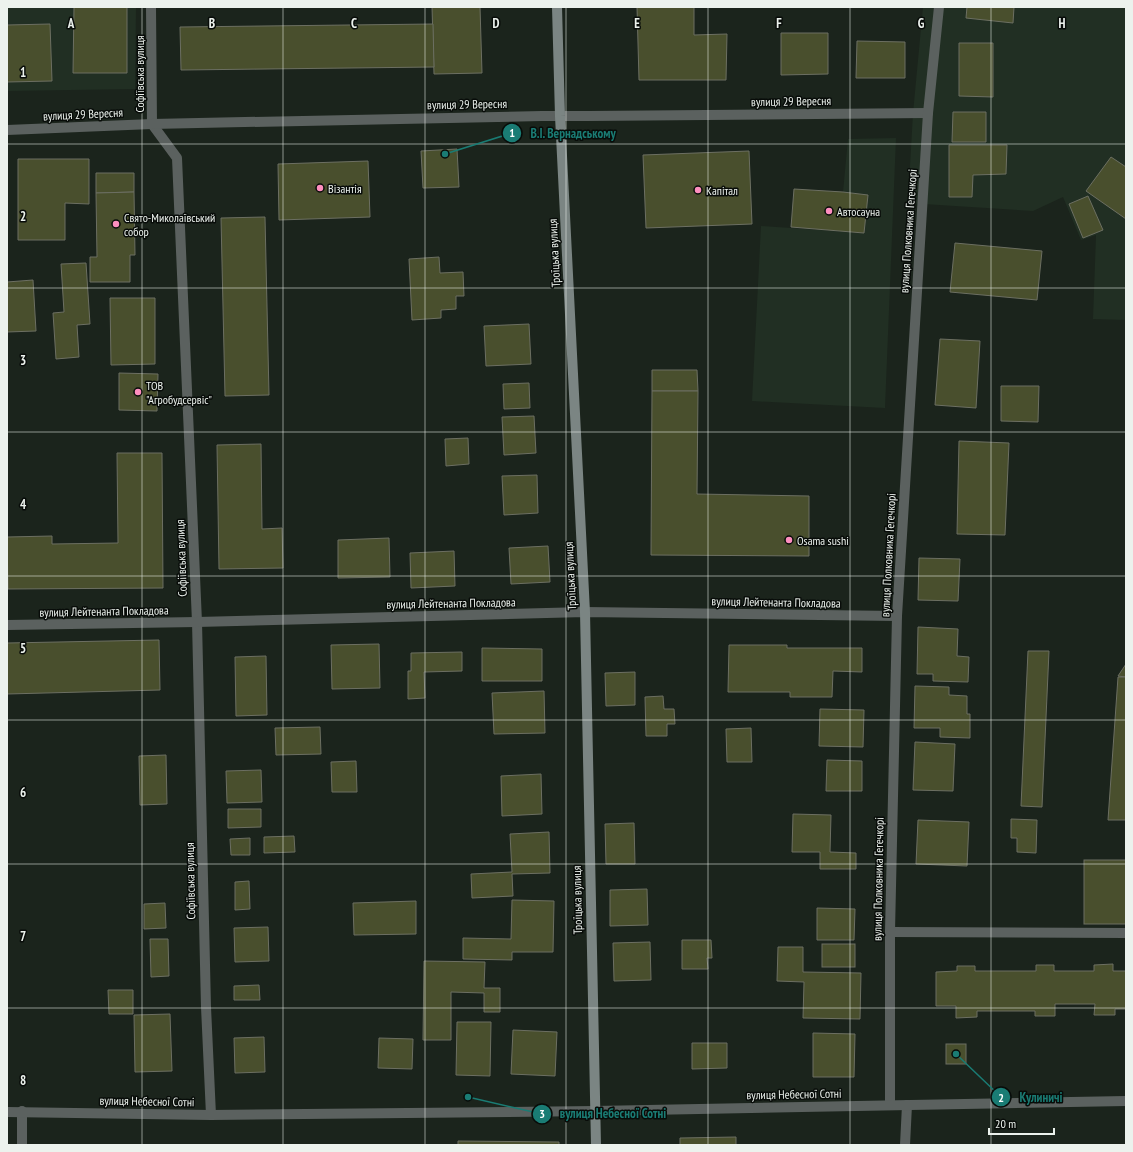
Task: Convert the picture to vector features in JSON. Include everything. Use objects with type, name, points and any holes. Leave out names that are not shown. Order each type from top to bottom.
[{"type":"main road","name":"Троїцька вулиця","points":[[557,7],[560,116],[585,612],[596,1145]]},
{"type":"street","name":"Софіївська вулиця","points":[[151,7],[152,124],[177,158],[197,622],[206,1007],[211,1115]]},
{"type":"street","name":"вулиця Полковника Гегечкорі","points":[[890,1105],[890,932],[897,616],[928,113],[939,7]]},
{"type":"street","name":"вулиця 29 Вересня","points":[[7,130],[152,124],[560,116],[928,113]]},
{"type":"street","name":"вулиця Лейтенанта Покладова","points":[[7,625],[197,622],[585,612],[897,616]]},
{"type":"street","points":[[890,932],[1126,932]]},
{"type":"street","name":"вулиця Небесної Сотні","points":[[7,1112],[211,1115],[595,1111],[1126,1101]]},
{"type":"street","points":[[905,1145],[907,1105]]},
{"type":"street","points":[[22,1112],[22,1145]]},
{"type":"shaded area","points":[[7,7],[136,7],[135,89],[7,91]]},
{"type":"shaded area","points":[[923,7],[1126,7],[1126,320],[1093,319],[1096,235],[1081,240],[1063,197],[1033,211],[908,203],[913,113]]},
{"type":"shaded area","points":[[896,138],[885,408],[752,401],[761,226],[864,233],[868,195],[843,192],[848,139]]},
{"type":"building","points":[[74,7],[127,7],[127,73],[73,73]]},
{"type":"building","points":[[432,7],[480,7],[482,73],[434,74]]},
{"type":"building","points":[[637,7],[694,7],[694,35],[727,34],[726,80],[639,80]]},
{"type":"building","points":[[967,7],[1014,7],[1013,23],[966,18]]},
{"type":"building","points":[[50,24],[52,81],[7,82],[7,25]]},
{"type":"building","points":[[433,24],[434,67],[181,70],[180,27]]},
{"type":"building","points":[[781,33],[828,33],[828,74],[781,75]]},
{"type":"building","points":[[857,41],[905,42],[905,78],[856,78]]},
{"type":"building","points":[[959,43],[993,43],[993,97],[959,96]]},
{"type":"building","points":[[953,112],[986,112],[986,142],[952,142]]},
{"type":"building","points":[[949,145],[1007,145],[1006,174],[973,175],[972,197],[949,197]]},
{"type":"building","points":[[457,149],[459,187],[423,188],[421,151]]},
{"type":"building","name":"Капітал","points":[[749,151],[752,224],[646,228],[643,155]]},
{"type":"building","points":[[1111,157],[1126,167],[1126,219],[1086,191]]},
{"type":"building","points":[[18,159],[89,159],[89,204],[65,203],[65,240],[18,240]]},
{"type":"building","points":[[368,161],[370,217],[279,220],[278,164]]},
{"type":"building","points":[[96,173],[134,173],[134,192],[96,193]]},
{"type":"building","name":"Автосауна","points":[[794,189],[868,195],[864,233],[791,227]]},
{"type":"building","name":"Свято-Миколаївський собор","points":[[134,192],[135,255],[130,255],[130,282],[90,282],[90,257],[97,257],[96,193]]},
{"type":"building","points":[[1088,196],[1103,230],[1083,238],[1069,204]]},
{"type":"building","points":[[265,217],[269,395],[225,396],[221,218]]},
{"type":"building","points":[[955,243],[1042,251],[1037,300],[950,292]]},
{"type":"building","points":[[439,257],[440,273],[463,272],[464,296],[456,296],[456,309],[441,310],[441,318],[412,320],[409,259]]},
{"type":"building","points":[[86,263],[90,324],[77,325],[79,357],[56,359],[53,313],[64,312],[61,264]]},
{"type":"building","points":[[33,280],[36,331],[7,332],[7,282]]},
{"type":"building","points":[[110,298],[155,298],[155,364],[111,365]]},
{"type":"building","points":[[529,324],[531,364],[486,366],[484,326]]},
{"type":"building","points":[[940,339],[980,341],[976,408],[935,405]]},
{"type":"building","points":[[652,370],[697,370],[698,391],[652,391]]},
{"type":"building","name":"ТОВ \"Агробудсервіс\"","points":[[119,373],[158,374],[157,411],[119,410]]},
{"type":"building","points":[[529,383],[530,408],[504,409],[503,384]]},
{"type":"building","points":[[1001,386],[1039,386],[1038,422],[1001,421]]},
{"type":"building","points":[[652,391],[698,391],[697,494],[809,496],[809,556],[651,555]]},
{"type":"building","points":[[534,416],[536,453],[504,455],[502,417]]},
{"type":"building","points":[[468,438],[469,464],[446,466],[445,439]]},
{"type":"building","points":[[959,441],[1009,443],[1005,535],[957,534]]},
{"type":"building","points":[[261,444],[262,529],[282,528],[283,568],[219,569],[217,445]]},
{"type":"building","points":[[117,453],[162,453],[163,588],[8,589],[7,537],[52,536],[52,544],[118,543]]},
{"type":"building","points":[[537,475],[538,513],[504,515],[502,476]]},
{"type":"building","points":[[389,538],[390,577],[338,578],[338,540]]},
{"type":"building","points":[[548,546],[550,582],[511,584],[509,548]]},
{"type":"building","points":[[454,551],[455,586],[411,588],[410,553]]},
{"type":"building","points":[[919,558],[960,559],[958,601],[918,600]]},
{"type":"building","points":[[918,627],[958,629],[957,656],[969,657],[968,682],[933,681],[933,674],[917,674]]},
{"type":"building","points":[[159,640],[160,690],[7,694],[7,643]]},
{"type":"building","points":[[379,644],[380,688],[332,689],[331,645]]},
{"type":"building","points":[[729,645],[787,645],[787,648],[862,648],[862,672],[833,671],[832,697],[790,697],[790,692],[728,692]]},
{"type":"building","points":[[482,648],[542,649],[542,681],[482,681]]},
{"type":"building","points":[[1028,651],[1049,651],[1042,807],[1021,806]]},
{"type":"building","points":[[462,652],[462,671],[424,672],[425,698],[408,699],[408,671],[411,671],[411,653]]},
{"type":"building","points":[[266,656],[267,715],[236,716],[235,657]]},
{"type":"building","points":[[1126,664],[1126,677],[1118,676]]},
{"type":"building","points":[[635,672],[635,705],[606,706],[605,673]]},
{"type":"building","points":[[1118,677],[1126,677],[1126,820],[1108,820]]},
{"type":"building","points":[[915,686],[949,687],[949,695],[967,696],[967,714],[970,714],[970,738],[940,737],[940,728],[914,728]]},
{"type":"building","points":[[544,691],[545,733],[494,734],[492,693]]},
{"type":"building","points":[[663,696],[664,709],[674,709],[675,724],[667,724],[667,736],[646,736],[645,697]]},
{"type":"building","points":[[820,709],[864,710],[863,747],[819,746]]},
{"type":"building","points":[[320,727],[321,754],[276,755],[275,728]]},
{"type":"building","points":[[751,728],[752,762],[727,762],[726,729]]},
{"type":"building","points":[[915,742],[955,744],[953,791],[913,790]]},
{"type":"building","points":[[166,755],[167,804],[140,805],[139,756]]},
{"type":"building","points":[[827,760],[862,761],[862,791],[826,791]]},
{"type":"building","points":[[356,761],[357,792],[332,792],[331,762]]},
{"type":"building","points":[[261,770],[262,802],[227,803],[226,771]]},
{"type":"building","points":[[541,774],[542,814],[502,816],[501,776]]},
{"type":"building","points":[[228,809],[261,809],[261,827],[228,828]]},
{"type":"building","points":[[793,814],[831,815],[830,852],[856,853],[856,869],[820,869],[820,852],[792,852]]},
{"type":"building","points":[[1011,819],[1037,820],[1036,853],[1017,852],[1017,838],[1011,838]]},
{"type":"building","points":[[918,820],[969,822],[967,866],[916,864]]},
{"type":"building","points":[[634,823],[635,864],[606,864],[605,824]]},
{"type":"building","points":[[549,832],[550,873],[512,874],[513,896],[472,898],[471,874],[512,872],[510,834]]},
{"type":"building","points":[[294,836],[295,852],[264,853],[264,837]]},
{"type":"building","points":[[250,838],[250,855],[231,855],[230,839]]},
{"type":"building","points":[[1084,860],[1126,860],[1126,924],[1084,924]]},
{"type":"building","points":[[249,881],[250,909],[235,910],[235,882]]},
{"type":"building","points":[[647,889],[648,925],[610,926],[610,890]]},
{"type":"building","points":[[512,900],[554,901],[553,952],[512,952],[512,960],[463,959],[463,938],[511,939]]},
{"type":"building","points":[[416,901],[416,934],[354,935],[353,903]]},
{"type":"building","points":[[165,903],[166,928],[144,929],[144,904]]},
{"type":"building","points":[[817,908],[855,909],[854,940],[817,940]]},
{"type":"building","points":[[268,927],[269,961],[235,962],[234,928]]},
{"type":"building","points":[[150,939],[168,939],[169,976],[151,977]]},
{"type":"building","points":[[682,940],[711,940],[712,958],[707,958],[708,969],[682,969]]},
{"type":"building","points":[[650,942],[651,980],[614,981],[613,943]]},
{"type":"building","points":[[822,944],[855,944],[855,967],[822,967]]},
{"type":"building","points":[[778,947],[803,947],[803,972],[861,973],[860,1019],[803,1018],[804,982],[777,981]]},
{"type":"building","points":[[424,961],[485,962],[484,988],[500,988],[500,1012],[484,1012],[484,993],[451,992],[451,1040],[423,1040]]},
{"type":"building","points":[[1113,964],[1113,971],[1126,971],[1126,1009],[1115,1009],[1115,1015],[1094,1015],[1095,1004],[1055,1004],[1055,1016],[1035,1016],[1035,1011],[977,1011],[977,1017],[956,1018],[956,1006],[936,1006],[936,972],[957,971],[957,966],[975,966],[975,971],[1036,971],[1036,965],[1054,965],[1054,971],[1094,971],[1094,965]]},
{"type":"building","points":[[259,985],[260,1000],[234,1000],[234,986]]},
{"type":"building","points":[[108,990],[133,990],[133,1014],[109,1014]]},
{"type":"building","points":[[170,1014],[172,1071],[135,1072],[134,1015]]},
{"type":"building","points":[[457,1022],[491,1022],[490,1076],[456,1075]]},
{"type":"building","points":[[513,1030],[557,1032],[555,1076],[511,1074]]},
{"type":"building","points":[[813,1033],[855,1034],[854,1077],[813,1077]]},
{"type":"building","points":[[264,1037],[265,1072],[235,1073],[234,1038]]},
{"type":"building","points":[[379,1038],[413,1039],[412,1069],[378,1068]]},
{"type":"building","points":[[692,1043],[727,1043],[727,1068],[692,1069]]},
{"type":"building","points":[[946,1044],[966,1044],[966,1064],[946,1064]]},
{"type":"building","points":[[736,1137],[736,1145],[680,1145],[680,1138]]},
{"type":"building","points":[[458,1141],[559,1142],[559,1145],[458,1145]]},
{"type":"place","name":"В.І. Вернадському","points":[[445,154]]},
{"type":"place","name":"Візантія","points":[[320,188]]},
{"type":"place","name":"Капітал","points":[[698,190]]},
{"type":"place","name":"Автосауна","points":[[829,211]]},
{"type":"place","name":"Свято-Миколаївський собор","points":[[116,224]]},
{"type":"place","name":"ТОВ \"Агробудсервіс\"","points":[[138,392]]},
{"type":"place","name":"Osama sushi","points":[[789,540]]},
{"type":"place","name":"Кулиничі","points":[[956,1054]]},
{"type":"place","name":"вулиця Небесної Сотні","points":[[468,1097]]}]
